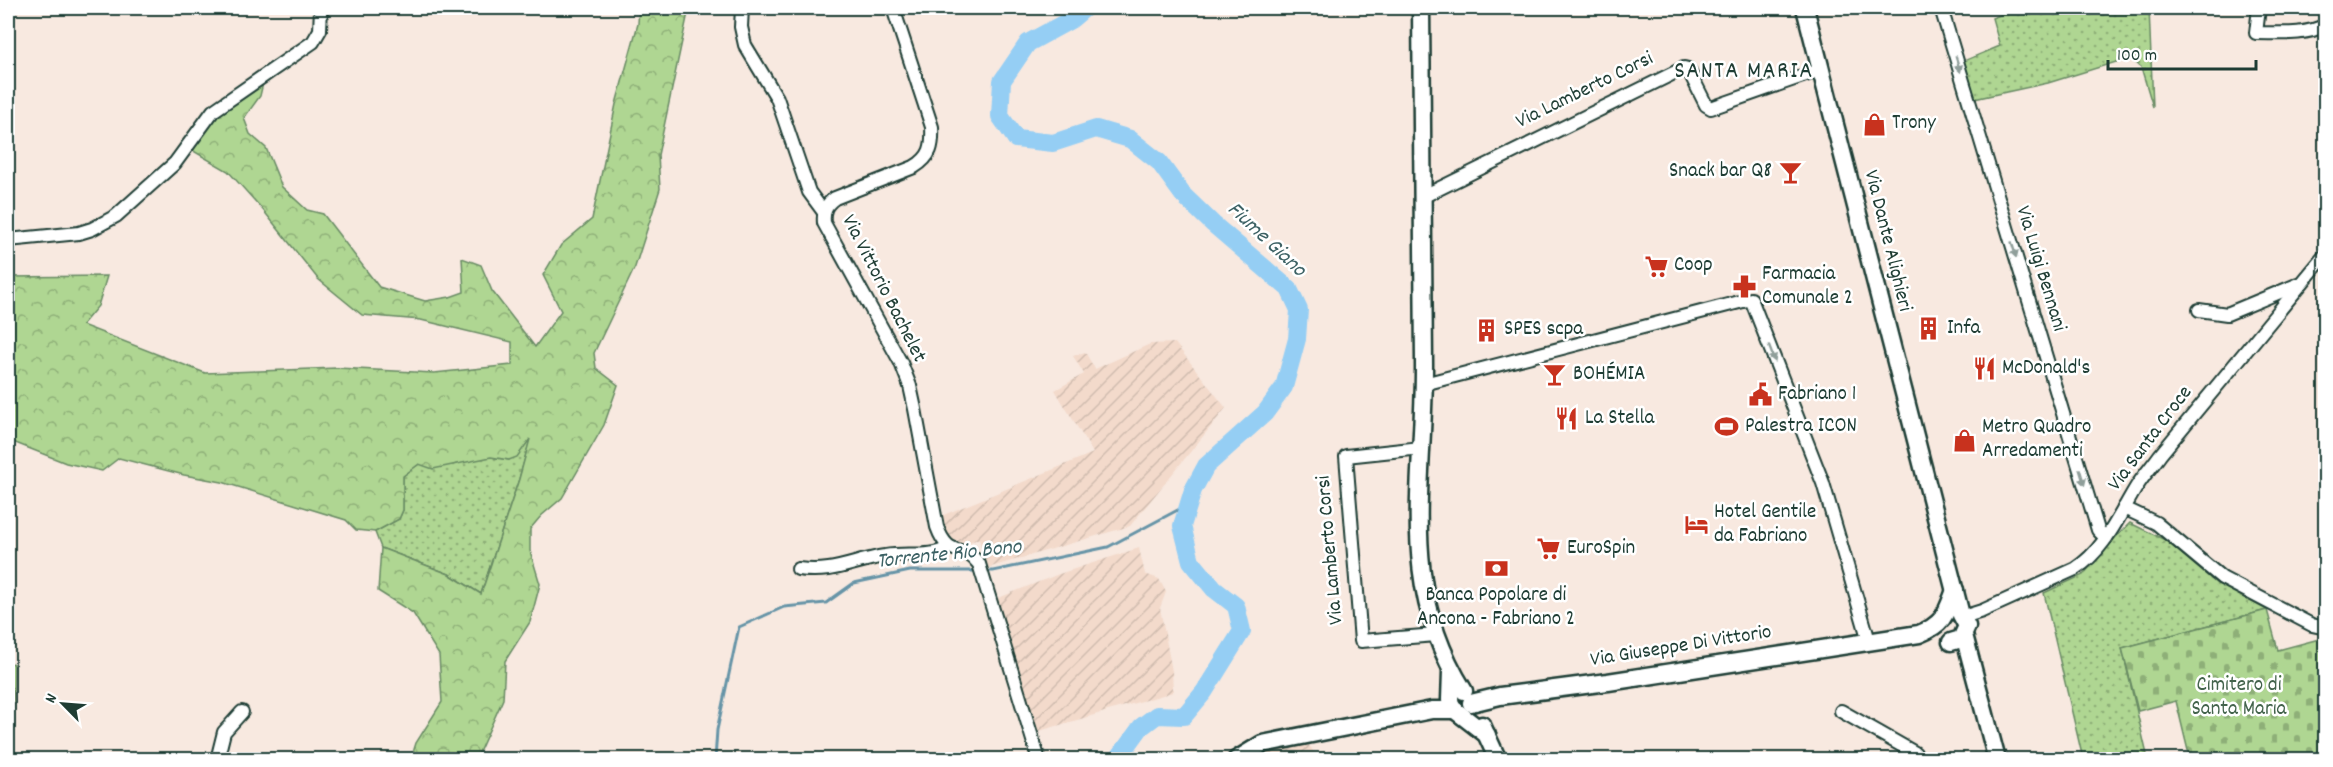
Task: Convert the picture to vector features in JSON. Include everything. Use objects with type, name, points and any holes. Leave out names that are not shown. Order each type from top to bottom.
[{"type":"main road","points":[[1421,8],[1424,384],[1418,545],[1428,610],[1436,635],[1461,702],[1487,735],[1497,759]]},
{"type":"main road","name":"Via Dante Alighieri","points":[[1805,8],[1955,589],[1955,627],[1972,666],[1997,759]]},
{"type":"main road","name":"Via Giuseppe Di Vittorio","points":[[1461,702],[1608,682],[1955,627]]},
{"type":"main road","points":[[1487,735],[1487,711],[1500,696]]},
{"type":"main road","points":[[1236,759],[1262,744],[1432,710],[1461,702]]},
{"type":"street","points":[[8,240],[79,233],[92,229],[131,205],[175,164],[213,111],[313,42],[320,30],[321,8]]},
{"type":"street","points":[[742,8],[741,27],[745,45],[777,98],[809,192],[823,211]]},
{"type":"street","name":"Via Vittorio Bachelet","points":[[893,8],[932,127],[933,142],[930,153],[925,160],[914,167],[835,198],[827,204],[823,211],[824,223],[900,363],[910,386],[931,500],[942,540],[949,547]]},
{"type":"street","name":"Via Luigi Bennani","points":[[1941,8],[2098,530],[2106,538]]},
{"type":"street","points":[[2259,8],[2256,33],[2300,33],[2313,31],[2325,25]]},
{"type":"street","name":"Via Lamberto Corsi","points":[[1422,197],[1684,68],[1688,69],[1706,105],[1710,108],[1820,70]]},
{"type":"street","name":"Via Santa Croce","points":[[1955,627],[1982,611],[2088,561],[2106,538],[2160,455],[2325,254]]},
{"type":"street","points":[[2199,310],[2227,314],[2302,283]]},
{"type":"street","points":[[1424,384],[1751,299],[1823,483],[1869,641]]},
{"type":"street","name":"Via Lamberto Corsi","points":[[1421,448],[1346,456],[1361,641],[1436,635]]},
{"type":"street","points":[[2124,508],[2156,523],[2222,578],[2312,625],[2325,628]]},
{"type":"street","points":[[798,569],[831,570],[885,556],[939,553],[949,547],[967,553],[979,564],[1038,759]]},
{"type":"street","points":[[1841,711],[1915,753]]},
{"type":"street","points":[[217,759],[224,732],[242,712]]},
{"type":"shaded area","points":[[1175,343],[1226,408],[1130,526],[984,569],[985,559],[979,539],[956,546],[948,539],[941,516],[1093,453],[1055,390],[1084,374],[1073,356],[1085,352],[1095,369],[1150,344]]},
{"type":"shaded area","points":[[1139,548],[1145,574],[1159,579],[1166,592],[1160,608],[1172,671],[1173,692],[1036,732],[993,600],[1059,574]]},
{"type":"shaded area","points":[[1308,744],[1319,759],[1255,760],[1270,749]]},
{"type":"green space","points":[[639,8],[689,8],[658,155],[660,189],[635,267],[594,353],[596,368],[618,385],[604,425],[562,498],[530,529],[530,551],[540,584],[530,622],[505,661],[503,699],[476,759],[411,759],[416,743],[442,702],[439,655],[413,613],[378,591],[381,548],[449,574],[481,594],[530,439],[517,457],[509,460],[491,457],[433,469],[419,464],[403,476],[403,510],[399,519],[375,532],[356,530],[346,520],[222,482],[184,475],[119,458],[102,471],[66,463],[8,440],[8,277],[107,276],[98,306],[82,325],[205,373],[337,368],[434,373],[512,365],[512,342],[421,320],[362,315],[318,279],[263,210],[228,171],[190,149],[212,118],[264,79],[260,96],[244,118],[250,134],[266,148],[282,187],[307,210],[323,214],[379,287],[425,301],[450,297],[464,292],[462,258],[481,265],[492,291],[535,347],[561,311],[543,275],[561,245],[592,219],[616,104],[638,24]]},
{"type":"green space","points":[[2018,8],[2061,8],[2062,10],[2069,8],[2149,8],[2153,107],[2141,67],[2129,58],[2048,83],[1974,99],[1964,61],[2000,46],[1992,18]]},
{"type":"green space","points":[[531,437],[481,594],[449,574],[381,548],[375,532],[399,519],[403,510],[403,476],[419,464],[491,457],[509,460]]},
{"type":"green space","points":[[2130,523],[2165,540],[2216,583],[2267,610],[2122,648],[2148,759],[2083,759],[2044,593],[2083,575]]},
{"type":"green space","name":"Cimitero di Santa Maria","points":[[2267,610],[2278,650],[2323,638],[2326,647],[2325,759],[2190,759],[2176,701],[2138,711],[2122,648]]},
{"type":"green space","points":[[8,662],[14,664],[13,721],[8,724]]},
{"type":"waterway","name":"Fiume Giano","points":[[1085,8],[1072,19],[1028,43],[1002,81],[1000,116],[1016,139],[1053,143],[1096,129],[1130,139],[1159,162],[1183,195],[1213,224],[1289,289],[1299,310],[1297,339],[1284,387],[1265,413],[1206,466],[1193,490],[1182,526],[1191,561],[1214,589],[1236,606],[1242,631],[1204,692],[1184,716],[1157,715],[1141,727],[1117,760]]},
{"type":"waterway","name":"Torrente Rio Bono","points":[[984,571],[1108,547],[1189,504]]},
{"type":"waterway","name":"Torrente Rio Bono","points":[[715,760],[717,730],[739,627],[784,607],[826,603],[854,583],[910,571],[977,571]]},
{"type":"place","name":"Trony","points":[[1874,124]]},
{"type":"place","name":"Snack bar Q8","points":[[1790,172]]},
{"type":"place","name":"Coop","points":[[1656,266]]},
{"type":"place","name":"Farmacia Comunale 2","points":[[1744,287]]},
{"type":"place","name":"Infa","points":[[1929,329]]},
{"type":"place","name":"SPES scpa","points":[[1486,330]]},
{"type":"place","name":"McDonald's","points":[[1984,369]]},
{"type":"place","name":"BOHÉMIA","points":[[1555,375]]},
{"type":"place","name":"Fabriano 1","points":[[1760,395]]},
{"type":"place","name":"La Stella","points":[[1567,419]]},
{"type":"place","name":"Palestra ICON","points":[[1727,427]]},
{"type":"place","name":"Metro Quadro Arredamenti","points":[[1964,440]]},
{"type":"place","name":"Hotel Gentile da Fabriano","points":[[1696,525]]},
{"type":"place","name":"EuroSpin","points":[[1549,549]]},
{"type":"place","name":"Banca Popolare di Ancona - Fabriano 2","points":[[1496,568]]},
{"type":"district","name":"SANTA MARIA","points":[[1744,72]]}]
